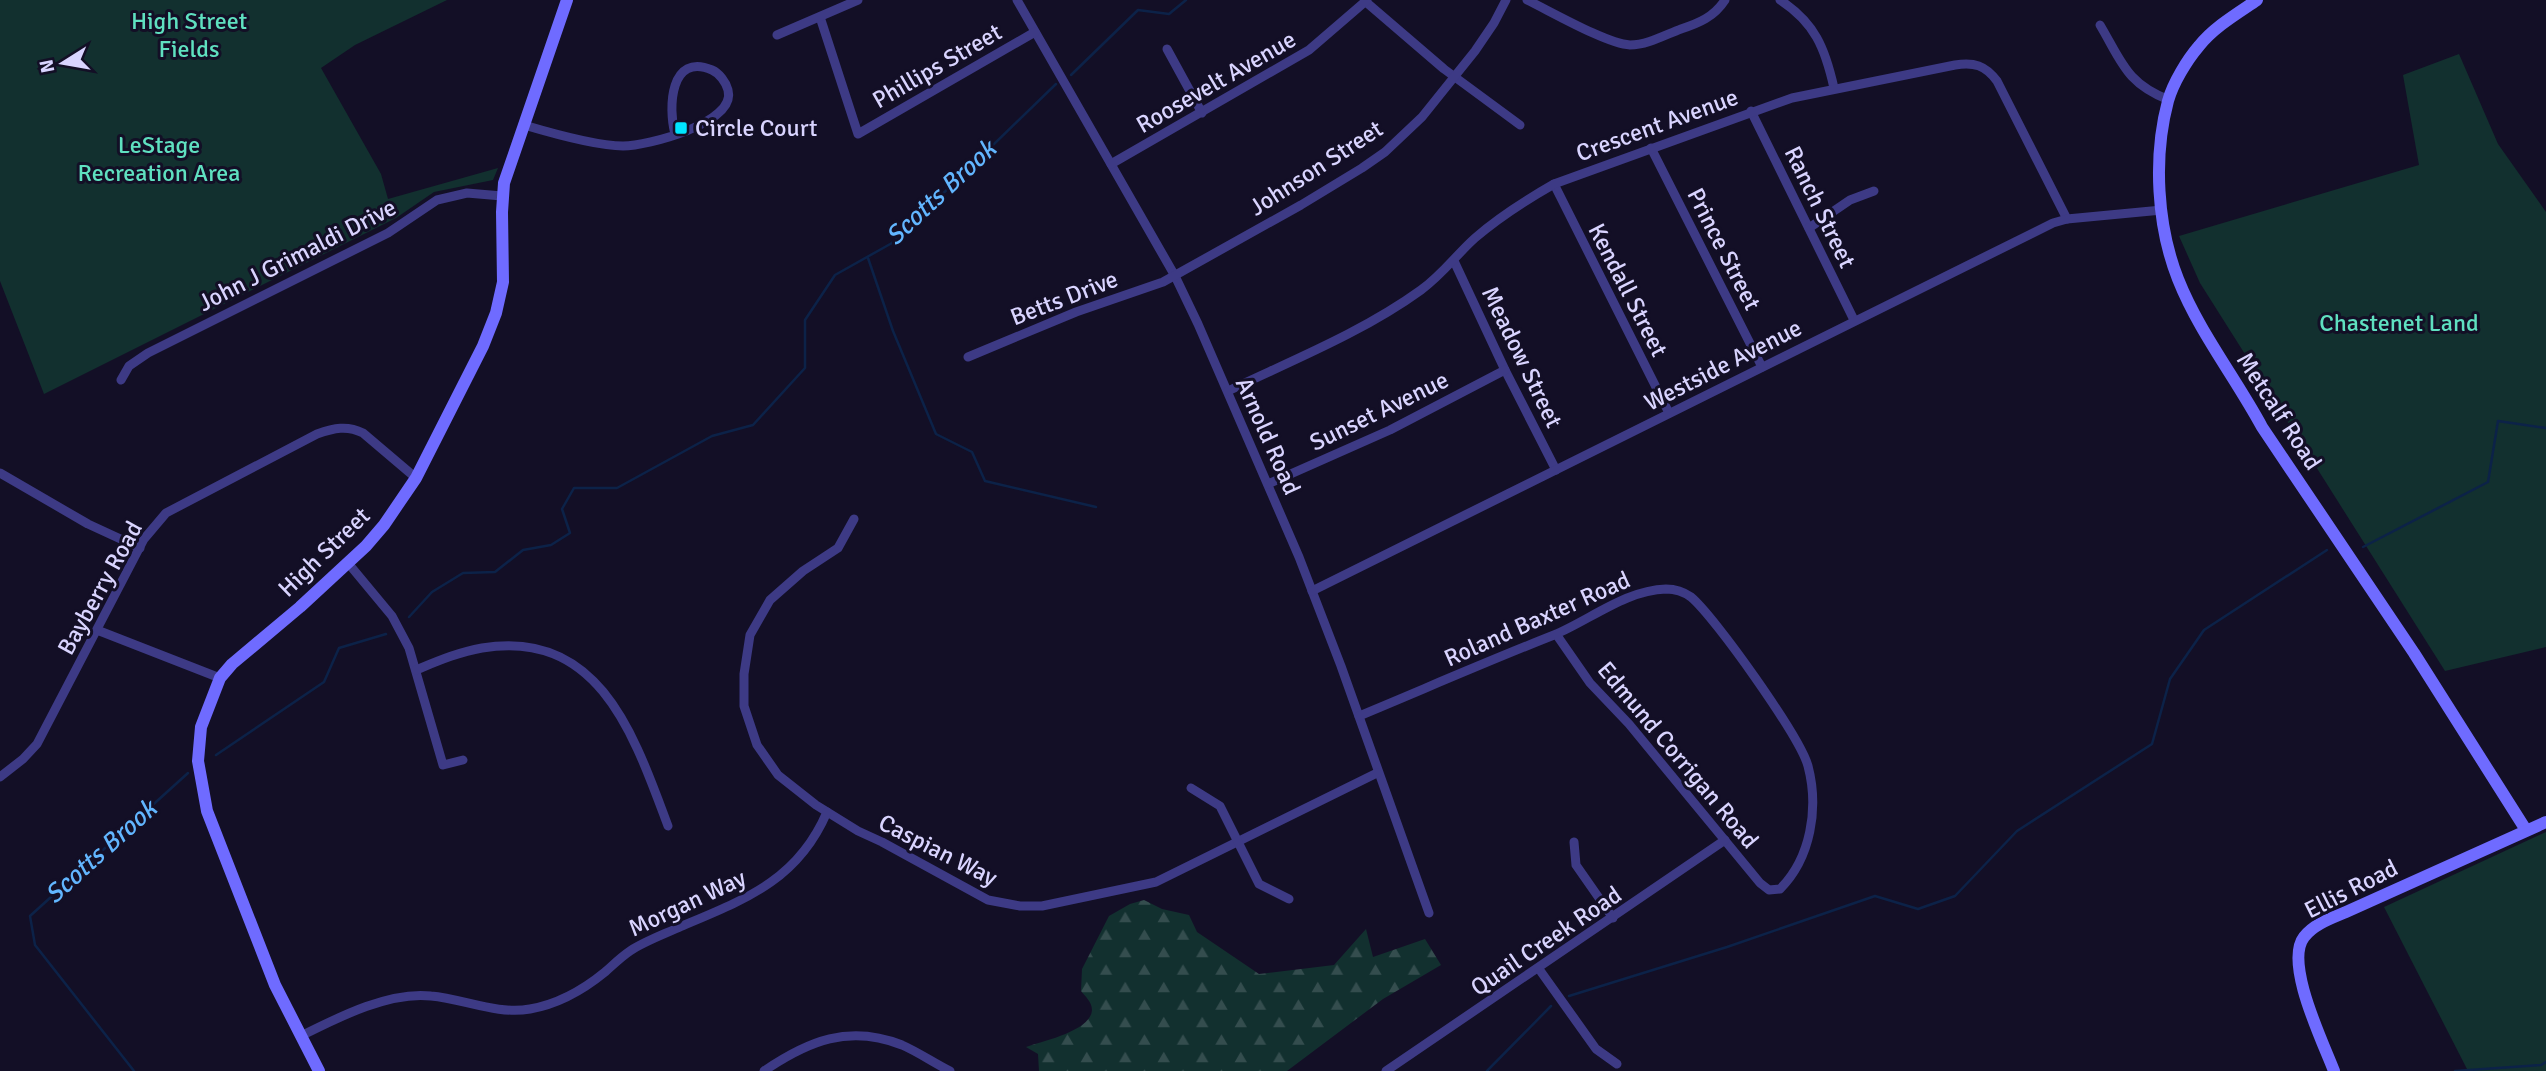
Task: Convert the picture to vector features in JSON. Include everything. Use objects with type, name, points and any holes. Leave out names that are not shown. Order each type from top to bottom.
[{"type":"street","name":"High Street","points":[[319,1071],[275,985],[227,866],[202,795],[198,761],[206,710],[220,678],[243,653],[300,607],[376,536],[416,478],[471,370],[496,313],[504,268],[504,183],[566,0]]},
{"type":"street","points":[[777,35],[858,0]]},
{"type":"street","name":"Arnold Road","points":[[1017,0],[1175,275],[1228,391],[1312,591],[1429,913]]},
{"type":"street","name":"Johnson Street","points":[[1175,275],[1301,205],[1385,152],[1422,117],[1481,41],[1506,0]]},
{"type":"street","points":[[1527,0],[1612,41],[1629,45],[1649,41],[1698,23],[1714,14],[1724,0]]},
{"type":"street","points":[[1780,0],[1800,15],[1815,33],[1829,66],[1834,88]]},
{"type":"street","name":"Metcalf Road","points":[[2258,0],[2214,30],[2200,45],[2169,100],[2161,157],[2162,210],[2171,259],[2179,281],[2221,360],[2244,393],[2262,426],[2406,641],[2526,830]]},
{"type":"street","points":[[1367,1],[1454,76],[1520,125]]},
{"type":"street","name":"Roosevelt Avenue","points":[[1111,164],[1310,50],[1367,1]]},
{"type":"street","name":"Phillips Street","points":[[820,17],[858,134],[1035,32]]},
{"type":"street","points":[[2100,25],[2129,75],[2141,86],[2169,100]]},
{"type":"street","points":[[1167,49],[1202,113]]},
{"type":"street","name":"Crescent Avenue","points":[[1228,391],[1335,340],[1399,304],[1434,280],[1490,225],[1528,198],[1554,184],[1751,111],[1792,97],[1834,88],[1955,65],[1974,63],[1983,66],[1997,81],[2067,219]]},
{"type":"street","points":[[524,125],[622,146],[651,143],[675,134],[714,118],[726,104],[729,93],[716,71],[702,66],[689,68],[676,79],[671,99],[671,121],[675,134]]},
{"type":"street","name":"Ranch Street","points":[[1751,111],[1854,320]]},
{"type":"street","name":"Prince Street","points":[[1651,148],[1762,367]]},
{"type":"street","name":"Kendall Street","points":[[1554,184],[1668,413]]},
{"type":"street","points":[[1809,228],[1850,200],[1874,191]]},
{"type":"street","name":"John J Grimaldi Drive","points":[[121,380],[129,366],[138,358],[388,233],[437,200],[458,194],[502,195]]},
{"type":"street","name":"Westside Avenue","points":[[1312,591],[2041,228],[2067,219],[2162,210]]},
{"type":"street","name":"Meadow Street","points":[[1454,261],[1556,470]]},
{"type":"street","name":"Betts Drive","points":[[968,357],[1065,316],[1163,282],[1175,275]]},
{"type":"street","name":"Sunset Avenue","points":[[1268,484],[1390,430],[1505,370]]},
{"type":"street","name":"Bayberry Road","points":[[0,777],[37,744],[150,529],[166,513],[328,430],[353,428],[363,433],[416,478]]},
{"type":"street","points":[[0,473],[88,524],[140,548]]},
{"type":"street","name":"Caspian Way","points":[[854,519],[838,548],[803,571],[770,600],[750,635],[744,674],[744,706],[757,745],[778,775],[827,812],[988,900],[1020,906],[1064,903],[1156,882],[1377,773]]},
{"type":"street","points":[[348,563],[392,616],[410,648],[443,765],[463,760]]},
{"type":"street","name":"Roland Baxter Road","points":[[1359,716],[1556,634],[1616,604],[1658,590],[1681,591],[1697,603],[1743,663],[1789,729],[1808,765],[1811,831],[1800,862],[1780,889]]},
{"type":"street","points":[[97,631],[220,678]]},
{"type":"street","name":"Edmund Corrigan Road","points":[[1556,634],[1590,682],[1629,724],[1760,883],[1769,890],[1780,889]]},
{"type":"street","points":[[416,670],[461,653],[501,646],[535,649],[556,655],[575,666],[601,687],[620,714],[668,826]]},
{"type":"street","points":[[1191,788],[1220,806],[1258,884],[1289,899]]},
{"type":"street","name":"Morgan Way","points":[[301,1036],[338,1018],[396,998],[428,995],[508,1011],[552,1003],[575,993],[630,951],[755,895],[787,871],[802,855],[819,830],[827,812]]},
{"type":"street","name":"Ellis Road","points":[[2334,1071],[2298,970],[2298,951],[2304,938],[2321,924],[2546,822]]},
{"type":"street","name":"Quail Creek Road","points":[[1387,1071],[1725,840]]},
{"type":"street","points":[[1574,842],[1576,865],[1613,918]]},
{"type":"street","points":[[1539,969],[1596,1049],[1617,1064]]},
{"type":"street","points":[[764,1071],[792,1051],[824,1039],[858,1034],[901,1045],[950,1071]]},
{"type":"green space","name":"LeStage Recreation Area","points":[[0,0],[447,0],[355,45],[321,68],[381,174],[388,199],[498,168],[493,180],[434,192],[396,218],[44,394],[0,281]]},
{"type":"green space","name":"Chastenet Land","points":[[2459,54],[2498,144],[2546,212],[2546,647],[2445,671],[2200,283],[2179,236],[2419,165],[2403,75]]},
{"type":"green space","points":[[2546,832],[2546,1071],[2468,1071],[2384,907]]},
{"type":"green space","points":[[1144,900],[1162,909],[1189,915],[1197,932],[1259,974],[1334,965],[1366,929],[1373,957],[1425,939],[1441,965],[1383,999],[1287,1071],[1039,1071],[1038,1054],[1026,1047],[1065,1034],[1084,1024],[1090,1017],[1091,1004],[1081,991],[1082,969],[1109,916],[1130,904]]},
{"type":"waterway","name":"Scotts Brook","points":[[1071,75],[1138,10],[1169,14],[1186,0]]},
{"type":"waterway","name":"Scotts Brook","points":[[409,617],[432,592],[463,573],[495,572],[523,550],[551,545],[570,533],[562,509],[574,488],[617,488],[712,436],[753,425],[805,368],[805,320],[835,275],[892,243],[1056,84]]},
{"type":"waterway","points":[[868,258],[893,331],[936,434],[972,452],[985,481],[1096,507]]},
{"type":"waterway","points":[[2363,547],[2488,482],[2498,421],[2546,428]]},
{"type":"waterway","points":[[1569,996],[1727,947],[1875,896],[1918,909],[1955,896],[2017,831],[2152,744],[2170,679],[2204,630],[2327,550]]},
{"type":"waterway","name":"Scotts Brook","points":[[216,755],[324,682],[339,648],[386,634]]},
{"type":"waterway","name":"Scotts Brook","points":[[134,1071],[35,945],[30,916],[188,773]]},
{"type":"waterway","points":[[1487,1071],[1551,1006]]},
{"type":"waterway","points":[[2455,1071],[2541,1065],[2546,1062]]},
{"type":"place","name":"Circle Court","points":[[681,128]]},
{"type":"park label","name":"High Street Fields","points":[[189,35]]}]
